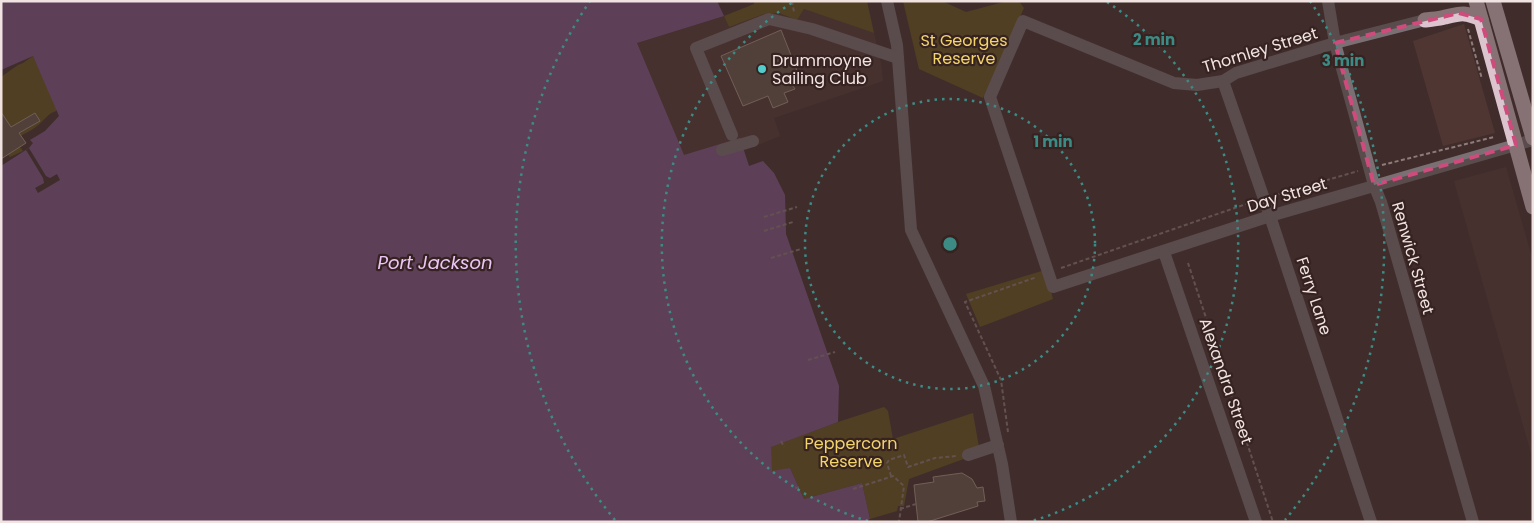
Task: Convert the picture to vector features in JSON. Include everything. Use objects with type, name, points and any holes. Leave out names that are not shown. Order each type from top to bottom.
[{"type":"highway","points":[[1476,1],[1533,207]]},
{"type":"highway","points":[[1493,1],[1533,139]]},
{"type":"highway","points":[[1425,20],[1444,18],[1459,13],[1467,13],[1481,19]]},
{"type":"street","points":[[887,1],[897,45],[911,230],[984,386],[998,445],[1011,522]]},
{"type":"street","name":"Renwick Street","points":[[1328,1],[1335,43],[1374,185],[1381,202],[1473,522]]},
{"type":"street","points":[[732,135],[696,48],[769,19],[796,24],[898,58]]},
{"type":"street","name":"Thornley Street","points":[[1048,273],[990,97],[1023,20],[1174,83],[1197,85],[1223,82],[1236,73],[1335,43],[1425,20]]},
{"type":"street","name":"Ferry Lane","points":[[1223,82],[1264,198],[1372,522]]},
{"type":"street","name":"Day Street","points":[[1048,273],[1053,287],[1270,216],[1533,139]]},
{"type":"street","points":[[722,150],[753,141]]},
{"type":"street","name":"Alexandra Street","points":[[1164,252],[1256,522]]},
{"type":"street","points":[[968,455],[998,445]]},
{"type":"path","points":[[965,302],[1264,198],[1370,168],[1499,136]]},
{"type":"path","points":[[764,217],[797,207]]},
{"type":"path","points":[[764,231],[794,222]]},
{"type":"path","points":[[771,258],[801,249]]},
{"type":"path","name":"Alexandra Street","points":[[1188,263],[1273,522]]},
{"type":"path","points":[[808,360],[835,352]]},
{"type":"path","points":[[781,441],[784,447]]},
{"type":"path","points":[[899,522],[904,486],[891,476],[887,463],[889,460],[904,455],[908,467],[935,458],[968,455]]},
{"type":"path","points":[[852,489],[891,476]]},
{"type":"path","points":[[795,488],[801,487]]},
{"type":"path","points":[[900,508],[916,504]]},
{"type":"highlighted area","points":[[1459,13],[1481,19],[1516,145],[1374,185],[1335,43]]},
{"type":"shaded area","points":[[804,9],[874,33],[883,81],[774,118],[780,136],[745,150],[740,138],[684,156],[637,43],[724,16],[729,27],[764,14],[779,13],[797,20]]},
{"type":"shaded area","points":[[1464,24],[1495,133],[1443,146],[1413,41]]},
{"type":"shaded area","points":[[1506,167],[1533,261],[1533,460],[1454,181]]},
{"type":"green space","points":[[754,1],[867,1],[874,33],[804,9],[797,20],[779,13],[764,14],[729,27],[724,16],[754,4]]},
{"type":"green space","name":"St Georges Reserve","points":[[903,1],[942,1],[966,12],[1007,1],[1019,1],[1024,8],[983,98],[919,69]]},
{"type":"green space","points":[[33,56],[57,108],[56,111],[48,115],[34,128],[15,140],[23,151],[10,157],[1,146],[1,77]]},
{"type":"green space","points":[[1045,270],[1053,299],[980,327],[966,294]]},
{"type":"green space","name":"Peppercorn Reserve","points":[[884,407],[888,411],[893,439],[973,413],[980,453],[909,479],[904,506],[898,506],[897,511],[870,519],[862,483],[804,499],[790,468],[772,472],[770,447]]},
{"type":"water","name":"Port Jackson","points":[[1,1],[717,1],[724,16],[637,43],[684,155],[740,138],[749,166],[763,161],[774,173],[785,195],[786,234],[839,386],[838,422],[771,447],[772,471],[790,468],[804,499],[862,483],[870,519],[862,522],[1,522],[1,166],[29,148],[33,143],[30,140],[45,131],[59,116],[33,56],[1,70]]},
{"type":"pier","points":[[29,148],[46,176],[50,178],[57,174],[60,180],[38,193],[35,188],[44,183],[43,178],[26,150]]},
{"type":"building","name":"Drummoyne Sailing Club","points":[[781,30],[802,83],[793,86],[795,89],[784,93],[788,102],[773,108],[768,96],[743,106],[721,56]]},
{"type":"building","points":[[1,112],[11,127],[35,113],[40,121],[19,133],[26,143],[1,159]]},
{"type":"building","points":[[962,473],[972,479],[977,488],[983,487],[985,501],[977,502],[978,506],[927,522],[918,522],[914,485],[934,482],[933,477]]},
{"type":"place","name":"Drummoyne Sailing Club","points":[[762,69]]}]
